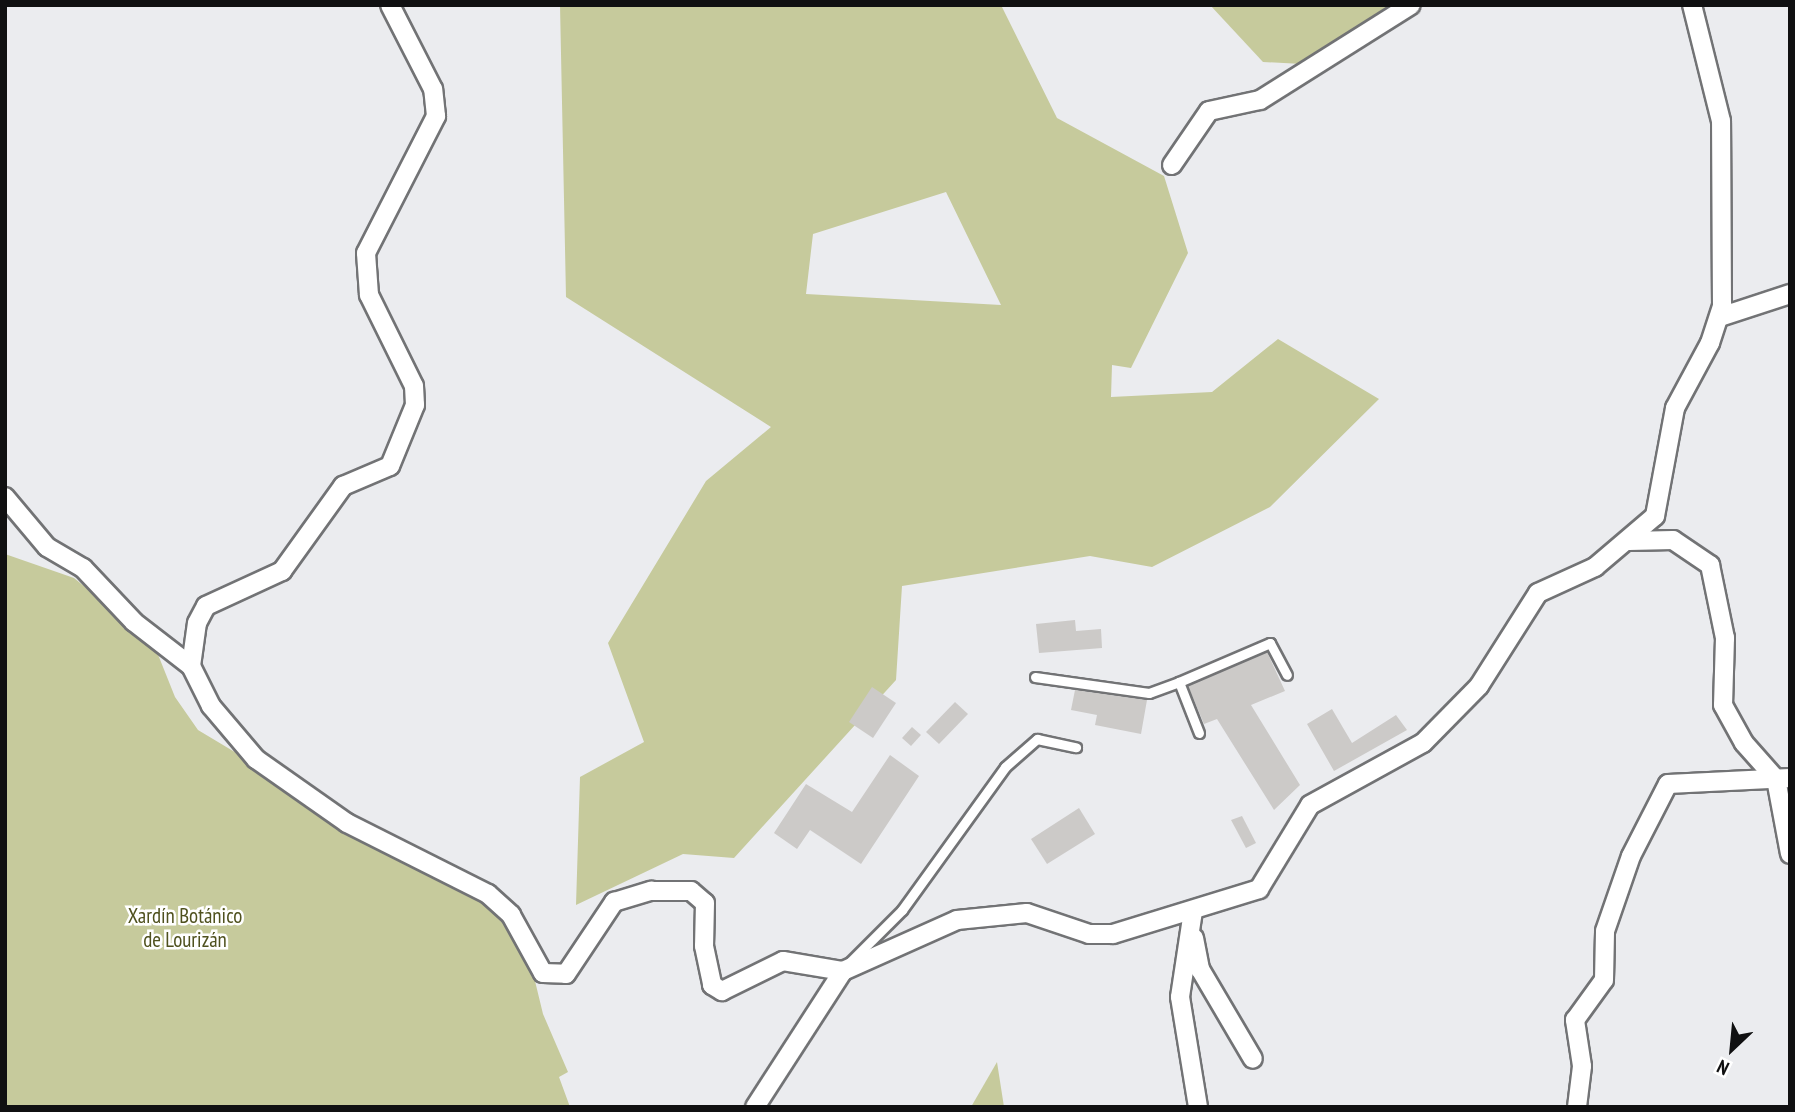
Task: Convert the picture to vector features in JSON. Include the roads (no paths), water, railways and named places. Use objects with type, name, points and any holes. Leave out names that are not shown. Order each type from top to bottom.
[{"type":"street","points":[[191,666],[197,622],[206,606],[282,570],[343,486],[390,466],[415,405],[414,386],[369,295],[366,254],[436,116],[433,89],[390,5]]},
{"type":"street","points":[[1172,165],[1209,111],[1260,100],[1410,5]]},
{"type":"street","points":[[755,1107],[843,971],[957,920],[1027,913],[1090,934],[1113,934],[1259,889],[1310,805],[1423,743],[1479,686],[1538,593],[1595,567],[1629,541],[1633,529],[1655,516],[1675,408],[1720,317],[1721,121],[1692,5]]},
{"type":"street","points":[[1720,317],[1790,294]]},
{"type":"street","points":[[5,497],[47,547],[83,568],[134,622],[191,666],[211,706],[256,759],[347,823],[488,894],[511,915],[543,973],[566,974],[614,902],[651,891],[691,891],[705,902],[704,946],[712,985],[722,991],[783,961],[843,971]]},
{"type":"street","points":[[1629,541],[1673,540],[1710,565],[1725,638],[1723,705],[1744,743],[1783,778],[1790,854]]},
{"type":"street","points":[[1577,1107],[1582,1066],[1575,1020],[1604,980],[1605,931],[1631,856],[1668,784],[1783,778]]},
{"type":"street","points":[[1193,911],[1193,936],[1180,998],[1198,1107]]},
{"type":"street","points":[[1193,936],[1200,969],[1252,1059]]},
{"type":"lane","points":[[1035,677],[1149,693],[1270,643],[1287,675]]},
{"type":"lane","points":[[1179,682],[1199,733]]},
{"type":"lane","points":[[843,971],[902,910],[1005,767],[1037,739],[1076,747]]},
{"type":"park label","name":"Xardín Botánico de Lourizán","points":[[185,928]]}]
